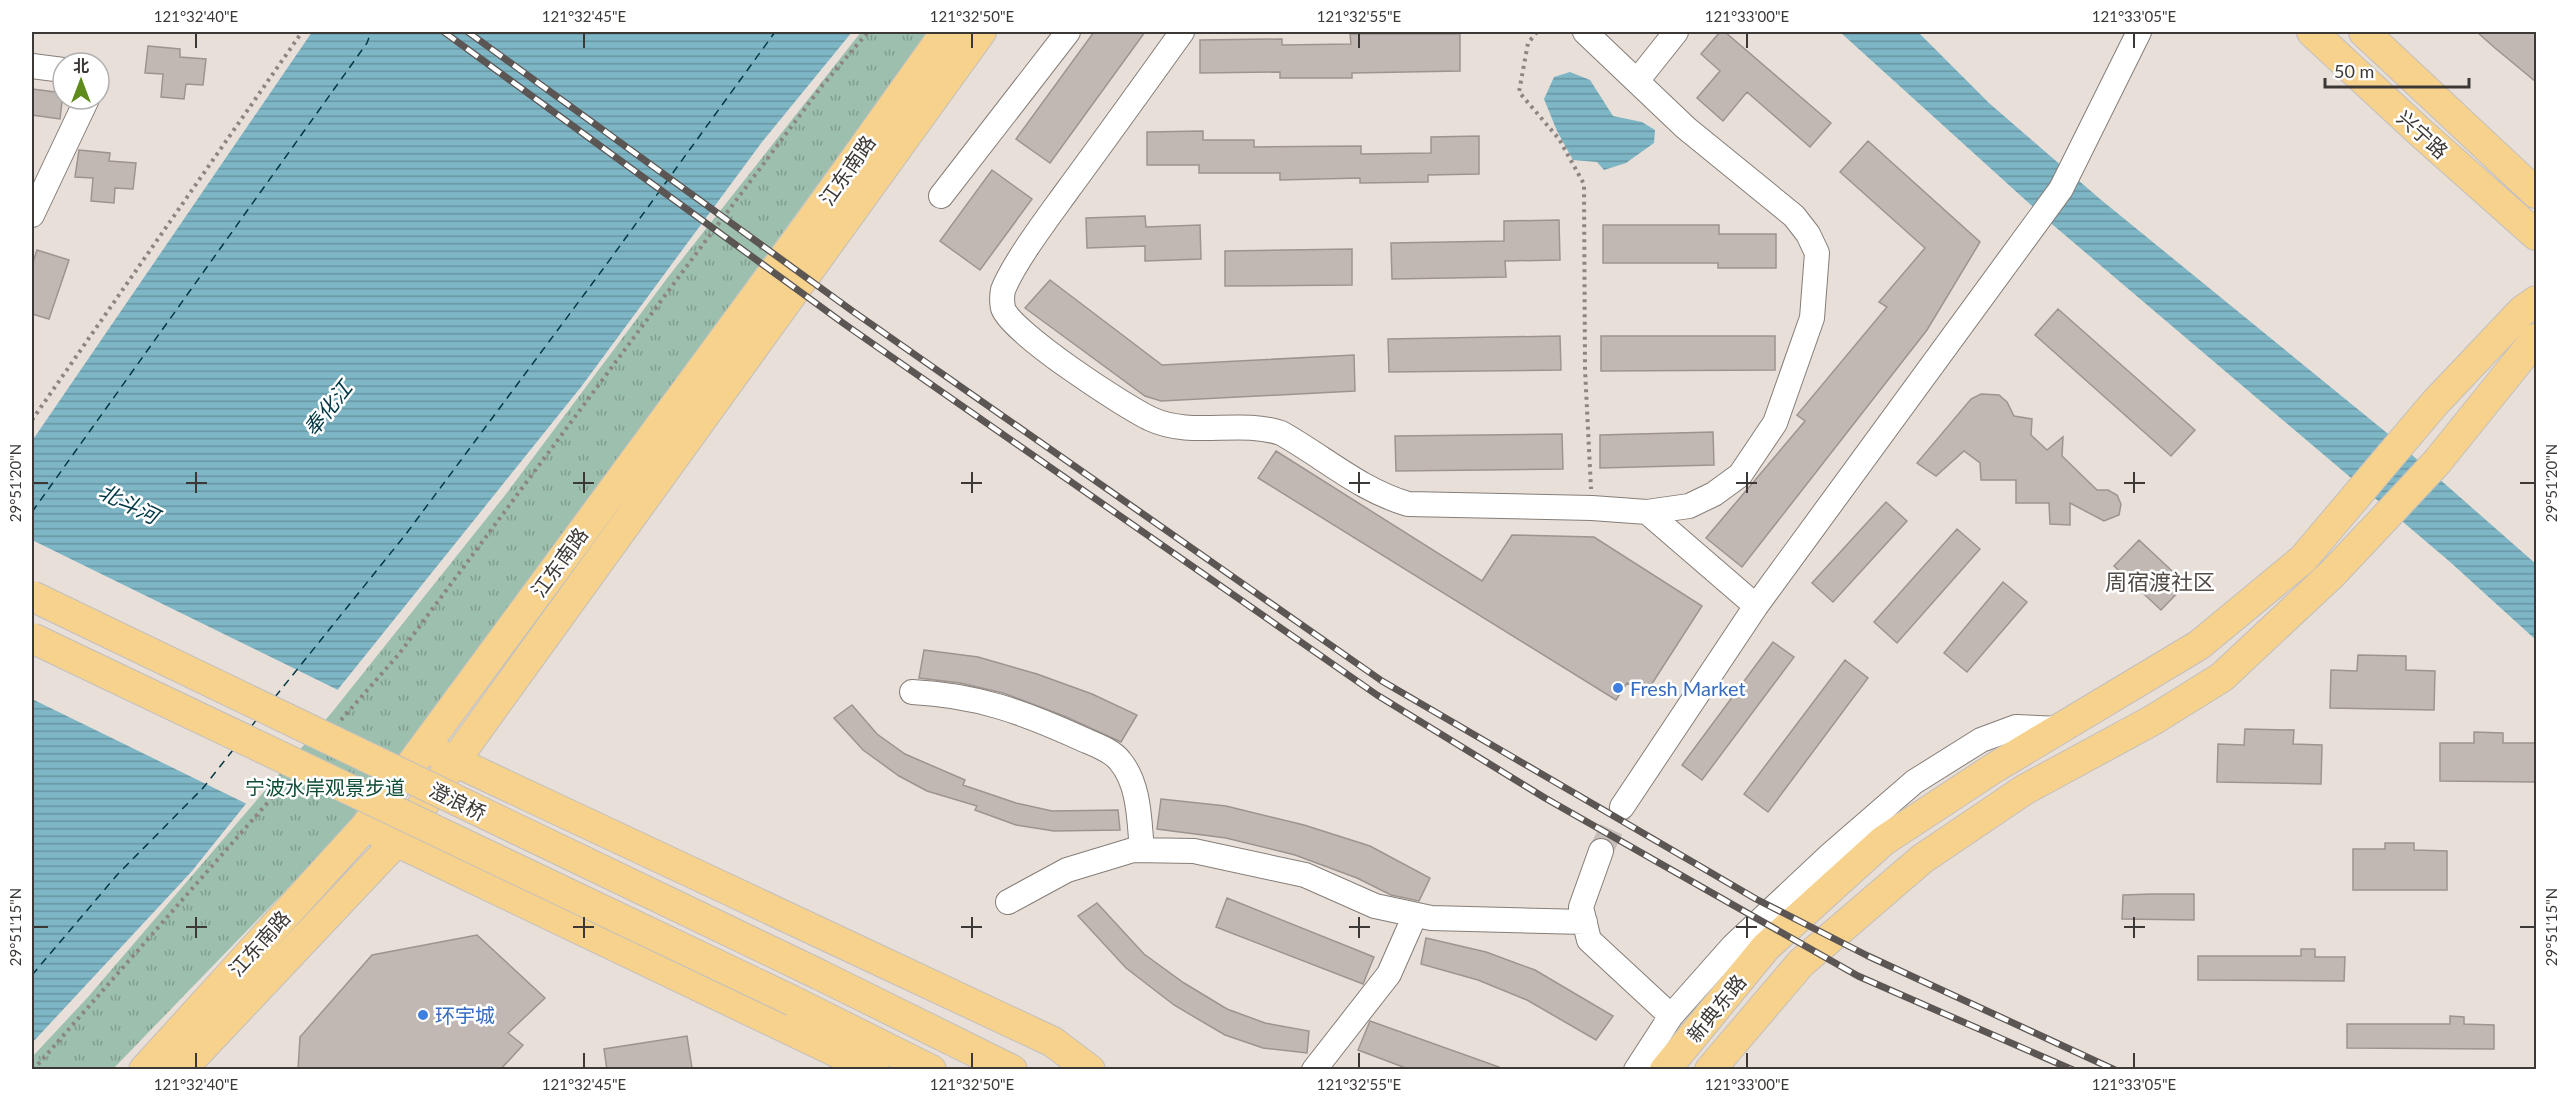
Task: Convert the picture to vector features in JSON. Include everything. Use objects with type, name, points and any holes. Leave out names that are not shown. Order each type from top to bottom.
[{"type":"main road","name":"江东南路","points":[[144,1070],[366,826],[809,224],[946,32]]},
{"type":"main road","name":"江东南路","points":[[181,1070],[397,841],[981,32]]},
{"type":"main road","name":"兴宁路","points":[[2312,32],[2536,235]]},
{"type":"main road","name":"兴宁路","points":[[2364,32],[2536,193]]},
{"type":"main road","name":"新典东路","points":[[1665,1070],[1766,947],[1883,841],[1994,768],[2199,645],[2302,559],[2407,437],[2522,311],[2536,301]]},
{"type":"main road","points":[[1710,1070],[1801,963],[1922,859],[2024,790],[2153,720],[2222,677],[2332,574],[2380,523],[2436,462],[2536,339]]},
{"type":"main road","name":"澄浪桥","points":[[32,596],[820,975],[1012,1070]]},
{"type":"main road","name":"澄浪桥","points":[[32,638],[794,1001],[931,1070]]},
{"type":"main road","points":[[424,747],[1053,1042],[1090,1070]]},
{"type":"main road","points":[[366,826],[874,1070]]},
{"type":"street","points":[[941,196],[1068,32]]},
{"type":"street","points":[[1182,32],[1047,219],[1008,280],[1002,292],[1003,309],[1018,330],[1088,380],[1151,419],[1180,428],[1230,426],[1266,428],[1281,433],[1382,496],[1408,504],[1592,508],[1647,512],[1689,506],[1714,494],[1740,475],[1775,423],[1812,318],[1817,252],[1808,234],[1794,216],[1686,128],[1585,32]]},
{"type":"street","points":[[1637,81],[1676,32]]},
{"type":"street","points":[[1622,807],[1755,606],[2061,189],[2139,32]]},
{"type":"street","points":[[32,66],[51,68]]},
{"type":"street","points":[[32,215],[81,111]]},
{"type":"street","points":[[1647,512],[1755,606]]},
{"type":"street","points":[[912,692],[946,694],[1024,713],[1097,746],[1120,760],[1135,789],[1142,850]]},
{"type":"street","points":[[1636,1070],[1671,1016],[1733,946],[1831,854],[1914,782],[1981,741],[2016,727],[2061,729]]},
{"type":"street","points":[[1008,902],[1067,870],[1132,850],[1194,851],[1305,875],[1375,906],[1431,918],[1585,922]]},
{"type":"street","points":[[1601,851],[1581,907],[1589,940],[1671,1016]]},
{"type":"street","points":[[1314,1070],[1389,974],[1415,915]]},
{"type":"path","points":[[32,420],[302,32]]},
{"type":"path","points":[[336,725],[399,654],[822,86],[868,32]]},
{"type":"path","points":[[1537,32],[1528,43],[1519,92],[1559,139],[1584,184],[1585,369],[1592,508]]},
{"type":"path","points":[[33,1070],[290,778]]},
{"type":"green space","name":"宁波水岸观景步道","points":[[861,32],[929,32],[355,819],[113,1069],[32,1069],[32,1057],[88,997],[333,711],[506,494],[668,277]]},
{"type":"water","points":[[312,32],[852,32],[762,142],[581,387],[192,871],[32,1043],[32,441]]},
{"type":"water","points":[[1840,32],[1918,32],[1989,103],[2100,199],[2387,433],[2536,564],[2536,640],[2449,561],[2053,225]]},
{"type":"water","points":[[1570,72],[1590,80],[1613,116],[1642,122],[1655,130],[1654,143],[1626,163],[1604,170],[1597,162],[1573,160],[1557,131],[1544,99],[1554,77]]},
{"type":"pier","points":[[32,540],[340,691],[249,805],[32,699]]},
{"type":"building","points":[[1094,32],[1145,32],[1050,163],[1016,139]]},
{"type":"building","points":[[1720,32],[1725,32],[1831,123],[1810,147],[1747,92],[1723,121],[1697,98],[1720,71],[1701,54]]},
{"type":"building","points":[[2477,32],[2536,32],[2536,82],[2495,48]]},
{"type":"building","points":[[1350,34],[1460,34],[1460,71],[1352,73],[1352,78],[1280,78],[1280,72],[1200,73],[1200,40],[1282,39],[1282,45],[1351,44]]},
{"type":"building","points":[[148,46],[180,49],[180,57],[206,59],[203,85],[186,84],[184,99],[161,97],[163,74],[145,73]]},
{"type":"building","points":[[32,89],[51,91],[51,111],[61,111],[60,119],[32,115]]},
{"type":"building","points":[[1203,131],[1203,140],[1254,140],[1254,147],[1361,146],[1361,154],[1431,153],[1431,137],[1479,136],[1479,174],[1428,175],[1428,182],[1360,183],[1360,178],[1280,180],[1280,173],[1199,173],[1199,165],[1147,165],[1147,132]]},
{"type":"building","points":[[1868,141],[1980,242],[1927,330],[1742,567],[1706,538],[1805,421],[1797,415],[1887,307],[1879,302],[1925,248],[1840,172]]},
{"type":"building","points":[[79,150],[110,153],[109,161],[136,163],[133,189],[115,188],[114,203],[91,201],[93,178],[75,177]]},
{"type":"building","points":[[992,170],[1032,199],[980,270],[940,241]]},
{"type":"building","points":[[1145,216],[1146,227],[1200,225],[1201,259],[1145,261],[1145,246],[1087,248],[1086,218]]},
{"type":"building","points":[[1559,220],[1560,260],[1505,261],[1506,277],[1392,279],[1391,243],[1504,241],[1504,221]]},
{"type":"building","points":[[1603,225],[1719,225],[1719,234],[1776,234],[1776,268],[1718,268],[1718,263],[1603,263]]},
{"type":"building","points":[[1352,249],[1352,285],[1225,286],[1225,251]]},
{"type":"building","points":[[37,250],[69,260],[49,319],[32,314],[32,265]]},
{"type":"building","points":[[1050,280],[1162,365],[1354,355],[1355,391],[1161,401],[1145,396],[1025,308]]},
{"type":"building","points":[[2058,309],[2195,430],[2171,456],[2035,335]]},
{"type":"building","points":[[1560,336],[1561,370],[1389,372],[1388,339]]},
{"type":"building","points":[[1601,336],[1775,336],[1775,370],[1601,371]]},
{"type":"building","points":[[1981,394],[1999,395],[2007,402],[2014,416],[2032,419],[2031,435],[2047,450],[2063,437],[2062,456],[2097,490],[2108,490],[2117,495],[2121,504],[2119,515],[2104,521],[2070,503],[2070,525],[2050,524],[2049,503],[2016,503],[2016,480],[1981,480],[1980,463],[1964,451],[1936,476],[1917,463],[1971,399]]},
{"type":"building","points":[[1713,432],[1714,465],[1600,468],[1600,435]]},
{"type":"building","points":[[1562,434],[1563,469],[1396,471],[1395,436]]},
{"type":"building","points":[[1276,451],[1482,581],[1512,535],[1594,537],[1702,606],[1646,693],[1627,683],[1616,700],[1258,478]]},
{"type":"building","points":[[1886,502],[1907,521],[1833,602],[1812,583]]},
{"type":"building","points":[[1957,529],[1980,549],[1897,643],[1874,622]]},
{"type":"building","points":[[2139,540],[2186,584],[2161,610],[2114,566]]},
{"type":"building","points":[[2003,582],[2027,602],[1967,672],[1944,653]]},
{"type":"building","points":[[1773,642],[1794,657],[1702,780],[1682,765]]},
{"type":"building","points":[[924,650],[978,657],[1037,674],[1092,694],[1137,715],[1121,742],[1064,716],[1003,693],[960,683],[919,678]]},
{"type":"building","points":[[2358,655],[2406,656],[2406,670],[2435,671],[2434,710],[2330,708],[2331,670],[2357,671]]},
{"type":"building","points":[[1845,660],[1868,678],[1768,812],[1744,794]]},
{"type":"building","points":[[852,705],[877,734],[905,754],[965,780],[963,785],[1016,803],[1052,811],[1118,810],[1120,830],[1054,831],[1016,825],[975,810],[977,806],[927,791],[899,776],[863,750],[834,718]]},
{"type":"building","points":[[2245,729],[2294,730],[2293,744],[2322,745],[2321,784],[2217,782],[2218,744],[2244,745]]},
{"type":"building","points":[[2474,732],[2503,733],[2503,743],[2536,743],[2536,782],[2440,781],[2440,743],[2474,743]]},
{"type":"building","points":[[1161,799],[1226,806],[1304,825],[1370,846],[1430,878],[1419,901],[1391,895],[1357,878],[1295,855],[1226,838],[1157,829]]},
{"type":"building","points":[[2385,843],[2414,843],[2414,850],[2447,851],[2447,890],[2353,890],[2353,849],[2385,849]]},
{"type":"building","points":[[2194,894],[2194,920],[2122,919],[2123,895]]},
{"type":"building","points":[[1227,898],[1374,957],[1363,984],[1216,927]]},
{"type":"building","points":[[1097,903],[1144,954],[1184,983],[1227,1009],[1265,1023],[1309,1031],[1307,1053],[1263,1048],[1225,1035],[1174,1005],[1126,968],[1078,916]]},
{"type":"building","name":"环宇城","points":[[477,935],[545,998],[508,1033],[523,1045],[500,1070],[298,1070],[300,1037],[372,955]]},
{"type":"building","points":[[1426,938],[1486,952],[1535,970],[1613,1016],[1596,1040],[1527,1000],[1478,980],[1421,964]]},
{"type":"building","points":[[2301,949],[2315,949],[2315,957],[2345,957],[2344,981],[2198,980],[2198,956],[2301,956]]},
{"type":"building","points":[[2450,1016],[2464,1017],[2464,1024],[2494,1025],[2494,1049],[2347,1048],[2347,1024],[2450,1024]]},
{"type":"building","points":[[1370,1021],[1499,1067],[1499,1070],[1411,1070],[1358,1050]]},
{"type":"building","points":[[687,1036],[692,1068],[607,1070],[604,1049]]},
{"type":"ferry route","points":[[32,512],[367,43],[371,32]]},
{"type":"ferry route","points":[[275,697],[406,534],[606,265],[775,32]]},
{"type":"ferry route","points":[[251,727],[257,719]]},
{"type":"ferry route","points":[[32,975],[117,875],[203,788],[233,750]]},
{"type":"tunnel","points":[[1601,851],[1622,807]]},
{"type":"railway","points":[[444,32],[843,323],[1377,695],[1545,798],[1858,976],[2073,1070]]},
{"type":"railway","points":[[468,32],[851,310],[1382,681],[1756,899],[1868,956],[2115,1070]]},
{"type":"place","name":"Fresh Market","points":[[1618,688]]},
{"type":"place","name":"环宇城","points":[[423,1015]]},
{"type":"district","name":"周宿渡社区","points":[[2160,581]]},
{"type":"water label","name":"奉化江","points":[[327,408]]},
{"type":"water label","name":"北斗河","points":[[129,503]]}]
